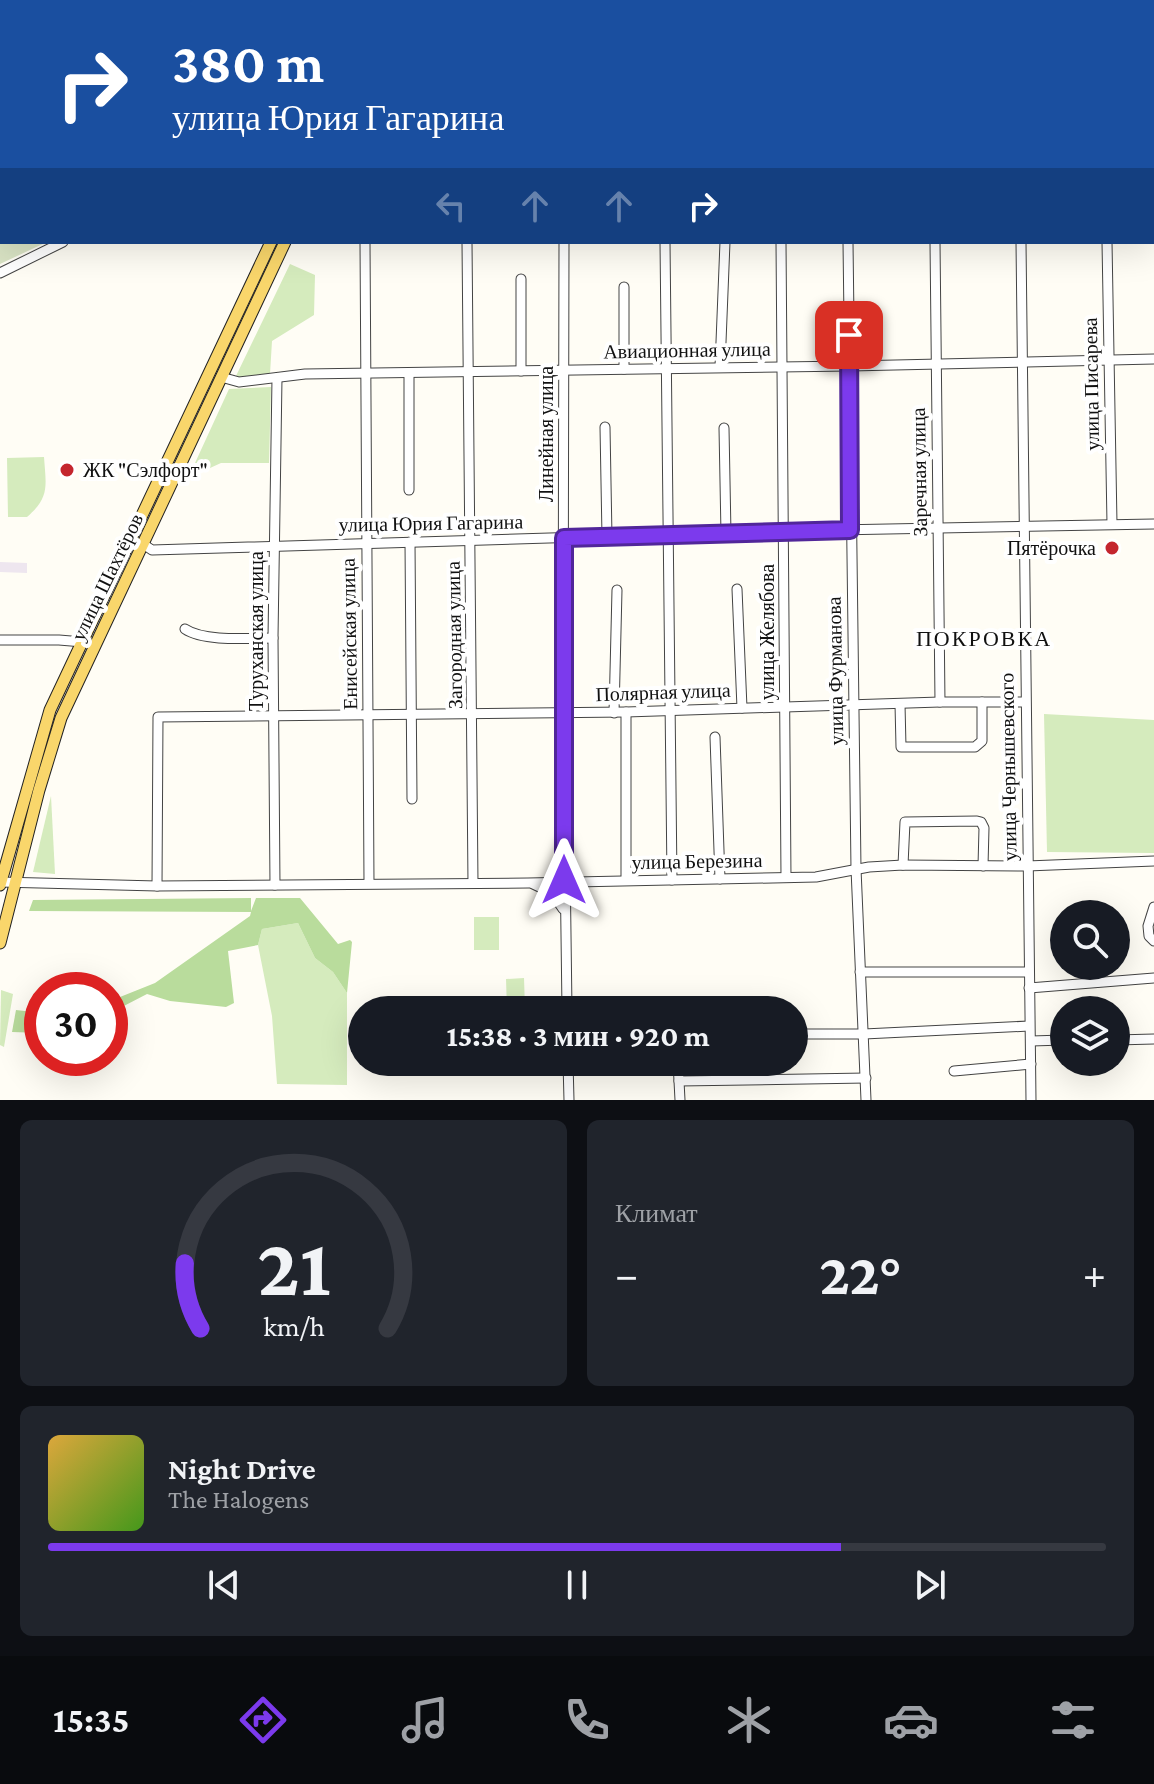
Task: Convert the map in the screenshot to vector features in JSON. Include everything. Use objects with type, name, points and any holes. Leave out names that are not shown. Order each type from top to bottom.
[{"type":"main road","name":"улица Шахтёров","points":[[0,883],[50,710],[270,244]]},
{"type":"main road","name":"улица Шахтёров","points":[[0,943],[44,769],[61,718],[284,244]]},
{"type":"street","points":[[0,273],[59,244]]},
{"type":"street","name":"Енисейская улица","points":[[365,244],[369,882]]},
{"type":"street","name":"Загородная улица","points":[[467,244],[473,883]]},
{"type":"street","name":"Линейная улица","points":[[564,244],[563,713],[567,996]]},
{"type":"street","points":[[665,244],[672,880]]},
{"type":"street","points":[[720,367],[725,244]]},
{"type":"street","name":"улица Желябова","points":[[781,244],[786,877]]},
{"type":"street","name":"улица Фурманова","points":[[848,244],[856,869],[866,1100]]},
{"type":"street","name":"Заречная улица","points":[[935,244],[940,702]]},
{"type":"street","name":"улица Чернышевского","points":[[1021,244],[1031,1100]]},
{"type":"street","name":"улица Писарева","points":[[1107,244],[1112,524]]},
{"type":"street","points":[[521,279],[521,371]]},
{"type":"street","points":[[624,287],[624,369]]},
{"type":"street","name":"Авиационная улица","points":[[221,377],[239,382],[305,374],[1154,359]]},
{"type":"street","points":[[409,373],[409,490]]},
{"type":"street","name":"Туруханская улица","points":[[275,885],[273,638],[277,378]]},
{"type":"street","points":[[605,427],[607,537]]},
{"type":"street","points":[[724,428],[726,534]]},
{"type":"street","name":"улица Юрия Гагарина","points":[[143,544],[152,550],[784,531],[1154,524]]},
{"type":"street","points":[[410,542],[412,799]]},
{"type":"street","points":[[737,589],[742,708]]},
{"type":"street","points":[[614,713],[617,590]]},
{"type":"street","points":[[185,629],[192,633],[223,637],[273,638]]},
{"type":"street","points":[[0,640],[83,642]]},
{"type":"street","points":[[900,704],[901,747],[975,747],[982,741],[982,702]]},
{"type":"street","name":"Полярная улица","points":[[157,886],[158,717],[614,713],[1024,702]]},
{"type":"street","points":[[626,712],[626,880]]},
{"type":"street","points":[[715,737],[720,879]]},
{"type":"street","points":[[903,865],[905,822],[964,820],[983,824],[983,866]]},
{"type":"street","name":"улица Березина","points":[[0,883],[157,886],[528,883],[816,877],[856,869],[903,865],[1027,866],[1154,861]]},
{"type":"street","points":[[528,883],[552,893],[565,912]]},
{"type":"street","points":[[1154,907],[1148,926],[1149,936],[1154,941]]},
{"type":"street","points":[[860,972],[1028,972]]},
{"type":"street","points":[[1029,988],[1154,978]]},
{"type":"street","points":[[808,1034],[1029,1026]]},
{"type":"street","points":[[1130,1040],[1154,1039]]},
{"type":"street","points":[[1031,1041],[1050,1040]]},
{"type":"street","points":[[954,1071],[1031,1064]]},
{"type":"street","points":[[568,1076],[569,1100]]},
{"type":"street","points":[[679,1076],[680,1100]]},
{"type":"street","points":[[679,1081],[866,1078]]},
{"type":"shaded area","points":[[0,562],[27,563],[27,573],[0,572]]},
{"type":"green space","points":[[0,244],[43,244],[0,264]]},
{"type":"green space","points":[[290,264],[315,275],[314,315],[272,341],[270,374],[236,376]]},
{"type":"green space","points":[[271,387],[269,463],[221,463],[210,468],[195,463],[229,389]]},
{"type":"green space","points":[[44,457],[46,483],[40,503],[27,517],[8,517],[7,458]]},
{"type":"green space","points":[[1044,714],[1154,720],[1154,853],[1047,852]]},
{"type":"green space","points":[[51,796],[55,874],[33,872]]},
{"type":"green space","points":[[251,898],[251,911],[256,898],[300,898],[338,944],[352,942],[347,993],[333,972],[315,958],[298,923],[262,929],[258,945],[228,951],[234,1003],[226,1007],[170,1001],[147,994],[128,1004],[128,994],[155,983],[250,916],[251,912],[29,911],[33,900]]},
{"type":"green space","points":[[474,917],[499,917],[499,950],[474,950]]},
{"type":"green space","points":[[298,923],[315,958],[333,972],[347,993],[347,1085],[277,1084],[272,1016],[258,945],[262,929]]},
{"type":"green space","points":[[524,978],[525,996],[507,996],[506,979]]},
{"type":"green space","points":[[1,990],[13,994],[4,1047],[0,1045]]},
{"type":"green space","points":[[16,1010],[24,1011],[24,1032],[12,1032]]},
{"type":"place","name":"ЖК \"Сэлфорт\"","points":[[67,470]]},
{"type":"place","name":"Пятёрочка","points":[[1112,548]]},
{"type":"district","name":"ПОКРОВКА","points":[[984,638]]},
{"type":"route","points":[[564,880],[564,538],[850,530],[849,335]]}]
